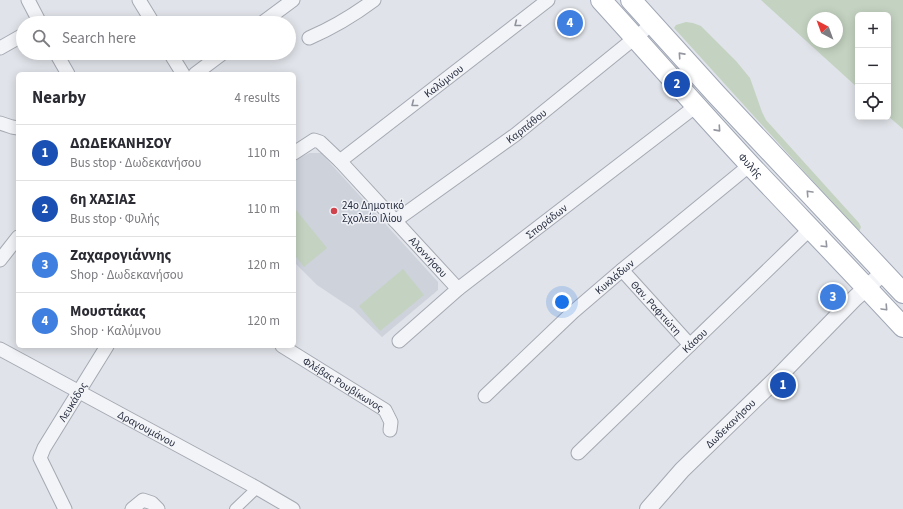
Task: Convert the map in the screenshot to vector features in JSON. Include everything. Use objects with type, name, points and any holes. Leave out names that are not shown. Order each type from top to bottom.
[{"type":"main road","name":"Φυλής","points":[[601,0],[750,165],[903,327]]},
{"type":"main road","name":"Φυλής","points":[[631,0],[716,94],[903,293]]},
{"type":"street","points":[[28,0],[36,16]]},
{"type":"street","points":[[139,0],[149,16]]},
{"type":"street","points":[[309,38],[328,30],[374,0]]},
{"type":"street","name":"Καλύμνου","points":[[340,161],[548,0]]},
{"type":"street","points":[[271,16],[289,1]]},
{"type":"street","name":"Καρπάθου","points":[[395,221],[515,135],[652,24]]},
{"type":"street","points":[[0,48],[16,39]]},
{"type":"street","points":[[60,60],[67,72]]},
{"type":"street","points":[[174,60],[182,72]]},
{"type":"street","points":[[198,72],[214,60]]},
{"type":"street","name":"Σποράδων","points":[[399,341],[458,289],[696,106]]},
{"type":"street","points":[[0,123],[16,128]]},
{"type":"street","name":"Αλοννήσου","points":[[296,153],[314,140],[320,142],[340,161],[458,289]]},
{"type":"street","name":"Κυκλάδων","points":[[485,396],[574,312],[622,270],[750,165]]},
{"type":"street","name":"Κάσου","points":[[578,453],[810,229]]},
{"type":"street","points":[[0,260],[16,240]]},
{"type":"street","name":"Θαν. Ραφτιώτη","points":[[622,270],[690,345]]},
{"type":"street","name":"Δωδεκανήσου","points":[[649,508],[682,470],[746,409],[866,288],[883,273]]},
{"type":"street","name":"Λευκάδος","points":[[65,509],[40,458],[44,448],[106,348]]},
{"type":"street","name":"Φλέβας Ρουβίκωνος","points":[[285,348],[385,410],[391,422],[390,430]]},
{"type":"street","name":"Δραγουμάνου","points":[[0,349],[293,509]]},
{"type":"street","points":[[235,509],[257,488]]},
{"type":"street","points":[[132,509],[143,500],[155,506]]},
{"type":"shaded area","name":"24ο Δημοτικό Σχολείο Ιλίου","points":[[310,153],[321,153],[438,282],[438,290],[382,337],[353,309],[317,285],[296,264],[296,159]]},
{"type":"green space","points":[[761,0],[903,0],[903,129],[891,119],[891,12],[855,12],[855,85],[814,48],[843,48],[843,12],[807,12],[807,42]]},
{"type":"green space","points":[[686,22],[701,26],[736,61],[750,78],[766,120],[859,223],[861,227],[859,232],[674,28],[676,25]]},
{"type":"green space","points":[[296,210],[327,248],[304,267],[296,257]]},
{"type":"green space","points":[[403,269],[424,295],[380,331],[359,306]]},
{"type":"place","name":"Μουστάκας","points":[[570,23]]},
{"type":"place","name":"6η ΧΑΣΙΑΣ","points":[[677,84]]},
{"type":"place","name":"24ο Δημοτικό Σχολείο Ιλίου","points":[[334,211]]},
{"type":"place","name":"Ζαχαρογιάννης","points":[[833,297]]},
{"type":"place","name":"ΔΩΔΕΚΑΝΗΣΟΥ","points":[[783,385]]}]
